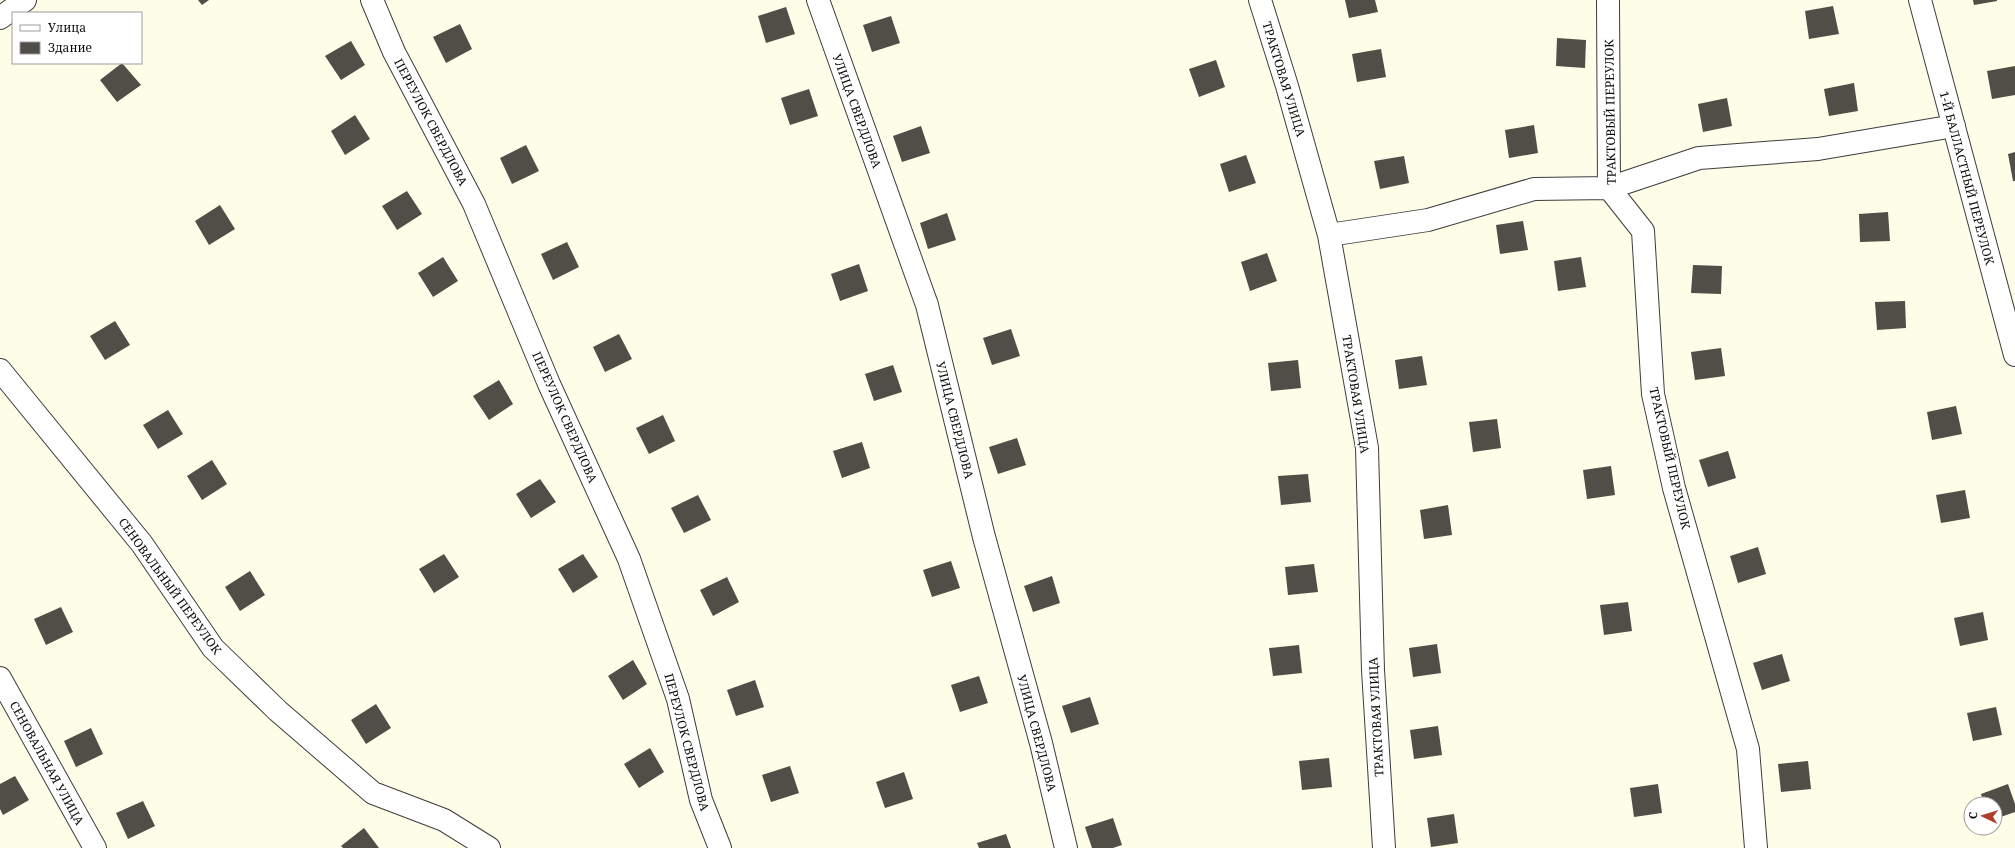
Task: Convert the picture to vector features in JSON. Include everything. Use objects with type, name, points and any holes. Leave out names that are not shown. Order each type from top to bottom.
[{"type":"street","points":[[0,18],[25,0]]},
{"type":"street","name":"ПЕРЕУЛОК СВЕРДЛОВА","points":[[372,0],[394,52],[474,204],[549,384],[629,559],[678,699],[701,800],[720,848]]},
{"type":"street","name":"УЛИЦА СВЕРДЛОВА","points":[[818,0],[927,305],[984,537],[1041,743],[1066,848]]},
{"type":"street","name":"ТРАКТОВАЯ УЛИЦА","points":[[1260,0],[1287,86],[1329,235],[1367,448],[1373,670],[1384,848]]},
{"type":"street","name":"ТРАКТОВЫЙ ПЕРЕУЛОК","points":[[1608,0],[1609,188],[1643,231],[1653,394],[1674,488],[1748,749],[1756,848]]},
{"type":"street","name":"1-Й БАЛЛАСТНЫЙ ПЕРЕУЛОК","points":[[1920,0],[2015,355]]},
{"type":"street","points":[[1329,235],[1428,220],[1534,189],[1609,188],[1699,158],[1818,149],[1954,126]]},
{"type":"street","name":"СЕНОВАЛЬНЫЙ ПЕРЕУЛОК","points":[[0,370],[142,544],[213,648],[278,711],[373,793],[444,820],[488,848]]},
{"type":"street","name":"СЕНОВАЛЬНАЯ УЛИЦА","points":[[0,678],[95,848]]},
{"type":"building","points":[[198,0],[209,0],[202,5]]},
{"type":"building","points":[[1345,0],[1375,0],[1378,12],[1349,18]]},
{"type":"building","points":[[1973,0],[1997,0],[1997,1],[1974,5]]},
{"type":"building","points":[[1833,6],[1839,34],[1809,39],[1805,11]]},
{"type":"building","points":[[786,7],[795,34],[766,43],[758,16]]},
{"type":"building","points":[[891,16],[900,43],[872,52],[863,25]]},
{"type":"building","points":[[460,24],[472,49],[446,63],[433,37]]},
{"type":"building","points":[[1557,38],[1586,40],[1585,68],[1556,66]]},
{"type":"building","points":[[351,41],[365,65],[341,80],[325,56]]},
{"type":"building","points":[[1381,49],[1386,77],[1357,82],[1352,54]]},
{"type":"building","points":[[1216,60],[1225,87],[1199,97],[1189,69]]},
{"type":"building","points":[[121,64],[123,64],[141,85],[117,102],[100,80]]},
{"type":"building","points":[[2015,66],[2015,95],[1992,99],[1987,71]]},
{"type":"building","points":[[1854,83],[1858,111],[1829,116],[1824,89]]},
{"type":"building","points":[[809,89],[818,116],[790,125],[781,98]]},
{"type":"building","points":[[1727,98],[1732,126],[1703,132],[1698,104]]},
{"type":"building","points":[[355,115],[370,139],[345,155],[331,131]]},
{"type":"building","points":[[1534,125],[1538,153],[1509,158],[1505,130]]},
{"type":"building","points":[[921,126],[930,153],[902,162],[893,136]]},
{"type":"building","points":[[526,145],[539,171],[512,184],[500,158]]},
{"type":"building","points":[[2015,152],[2015,181],[2013,181],[2008,154]]},
{"type":"building","points":[[1246,155],[1256,183],[1229,192],[1220,164]]},
{"type":"building","points":[[1404,156],[1409,183],[1380,189],[1374,161]]},
{"type":"building","points":[[407,191],[422,214],[397,230],[382,206]]},
{"type":"building","points":[[220,205],[235,229],[209,245],[195,221]]},
{"type":"building","points":[[1888,212],[1890,241],[1860,242],[1859,214]]},
{"type":"building","points":[[947,213],[956,240],[928,249],[920,223]]},
{"type":"building","points":[[1523,221],[1528,250],[1500,254],[1496,225]]},
{"type":"building","points":[[567,242],[579,267],[553,280],[541,254]]},
{"type":"building","points":[[1267,253],[1277,281],[1250,291],[1241,262]]},
{"type":"building","points":[[443,257],[458,281],[433,297],[418,273]]},
{"type":"building","points":[[1581,257],[1586,287],[1558,291],[1554,261]]},
{"type":"building","points":[[859,264],[868,291],[840,301],[831,274]]},
{"type":"building","points":[[1693,265],[1722,266],[1721,294],[1691,293]]},
{"type":"building","points":[[1905,301],[1906,328],[1877,330],[1875,302]]},
{"type":"building","points":[[115,321],[130,345],[105,360],[90,336]]},
{"type":"building","points":[[1011,329],[1020,356],[992,365],[983,338]]},
{"type":"building","points":[[619,334],[632,359],[605,372],[593,347]]},
{"type":"building","points":[[1721,348],[1725,376],[1695,380],[1691,352]]},
{"type":"building","points":[[1422,356],[1427,385],[1399,389],[1395,360]]},
{"type":"building","points":[[1298,360],[1301,388],[1271,391],[1268,363]]},
{"type":"building","points":[[893,365],[902,392],[874,401],[865,374]]},
{"type":"building","points":[[499,380],[513,404],[489,420],[473,396]]},
{"type":"building","points":[[1956,406],[1962,434],[1932,440],[1927,412]]},
{"type":"building","points":[[168,410],[183,434],[158,449],[143,425]]},
{"type":"building","points":[[663,415],[675,441],[649,454],[636,428]]},
{"type":"building","points":[[1497,419],[1501,448],[1473,452],[1469,422]]},
{"type":"building","points":[[1017,438],[1026,465],[998,474],[989,447]]},
{"type":"building","points":[[862,442],[870,468],[842,478],[833,451]]},
{"type":"building","points":[[1728,451],[1736,478],[1708,487],[1699,460]]},
{"type":"building","points":[[212,460],[227,484],[202,500],[187,476]]},
{"type":"building","points":[[1611,466],[1615,495],[1587,499],[1583,470]]},
{"type":"building","points":[[1308,474],[1311,502],[1281,505],[1278,476]]},
{"type":"building","points":[[540,479],[556,502],[531,518],[516,494]]},
{"type":"building","points":[[1965,490],[1970,518],[1941,523],[1936,495]]},
{"type":"building","points":[[698,495],[711,520],[684,533],[671,508]]},
{"type":"building","points":[[1448,505],[1452,535],[1424,539],[1420,510]]},
{"type":"building","points":[[1758,547],[1766,574],[1738,583],[1730,556]]},
{"type":"building","points":[[444,554],[459,577],[434,593],[419,569]]},
{"type":"building","points":[[583,554],[598,577],[573,593],[558,569]]},
{"type":"building","points":[[951,561],[960,588],[932,597],[923,570]]},
{"type":"building","points":[[1314,564],[1318,592],[1288,595],[1285,567]]},
{"type":"building","points":[[250,571],[265,595],[240,611],[225,587]]},
{"type":"building","points":[[1052,576],[1060,603],[1033,612],[1024,586]]},
{"type":"building","points":[[727,577],[739,602],[713,616],[700,590]]},
{"type":"building","points":[[1628,602],[1632,631],[1604,635],[1600,605]]},
{"type":"building","points":[[61,607],[73,632],[46,645],[34,619]]},
{"type":"building","points":[[1983,612],[1988,640],[1960,646],[1954,618]]},
{"type":"building","points":[[1437,644],[1441,673],[1413,677],[1409,648]]},
{"type":"building","points":[[1299,645],[1302,673],[1273,676],[1269,648]]},
{"type":"building","points":[[1782,654],[1790,681],[1762,690],[1753,663]]},
{"type":"building","points":[[633,660],[647,684],[623,700],[608,676]]},
{"type":"building","points":[[979,676],[988,703],[960,712],[951,685]]},
{"type":"building","points":[[755,680],[764,707],[736,716],[727,690]]},
{"type":"building","points":[[1090,697],[1099,724],[1071,733],[1062,706]]},
{"type":"building","points":[[376,704],[391,728],[366,744],[351,720]]},
{"type":"building","points":[[1996,707],[2002,735],[1973,741],[1967,713]]},
{"type":"building","points":[[1438,726],[1442,755],[1414,759],[1410,730]]},
{"type":"building","points":[[91,728],[103,754],[76,767],[64,741]]},
{"type":"building","points":[[650,748],[664,772],[639,788],[624,764]]},
{"type":"building","points":[[1329,758],[1332,787],[1302,790],[1299,761]]},
{"type":"building","points":[[1808,761],[1811,789],[1781,792],[1778,764]]},
{"type":"building","points":[[790,766],[799,793],[771,802],[762,775]]},
{"type":"building","points":[[904,772],[913,799],[885,808],[876,782]]},
{"type":"building","points":[[15,776],[29,800],[3,815],[0,809],[0,784]]},
{"type":"building","points":[[1658,784],[1662,813],[1634,817],[1630,788]]},
{"type":"building","points":[[2008,784],[2015,804],[2015,812],[2003,816],[2003,796],[1982,796],[1981,794]]},
{"type":"building","points":[[143,801],[155,826],[128,839],[116,813]]},
{"type":"building","points":[[1454,814],[1458,843],[1431,847],[1427,818]]},
{"type":"building","points":[[1113,818],[1122,845],[1113,848],[1092,848],[1085,827]]},
{"type":"building","points":[[364,828],[379,848],[343,848],[341,846]]},
{"type":"building","points":[[1006,834],[1011,848],[979,848],[977,843]]}]
